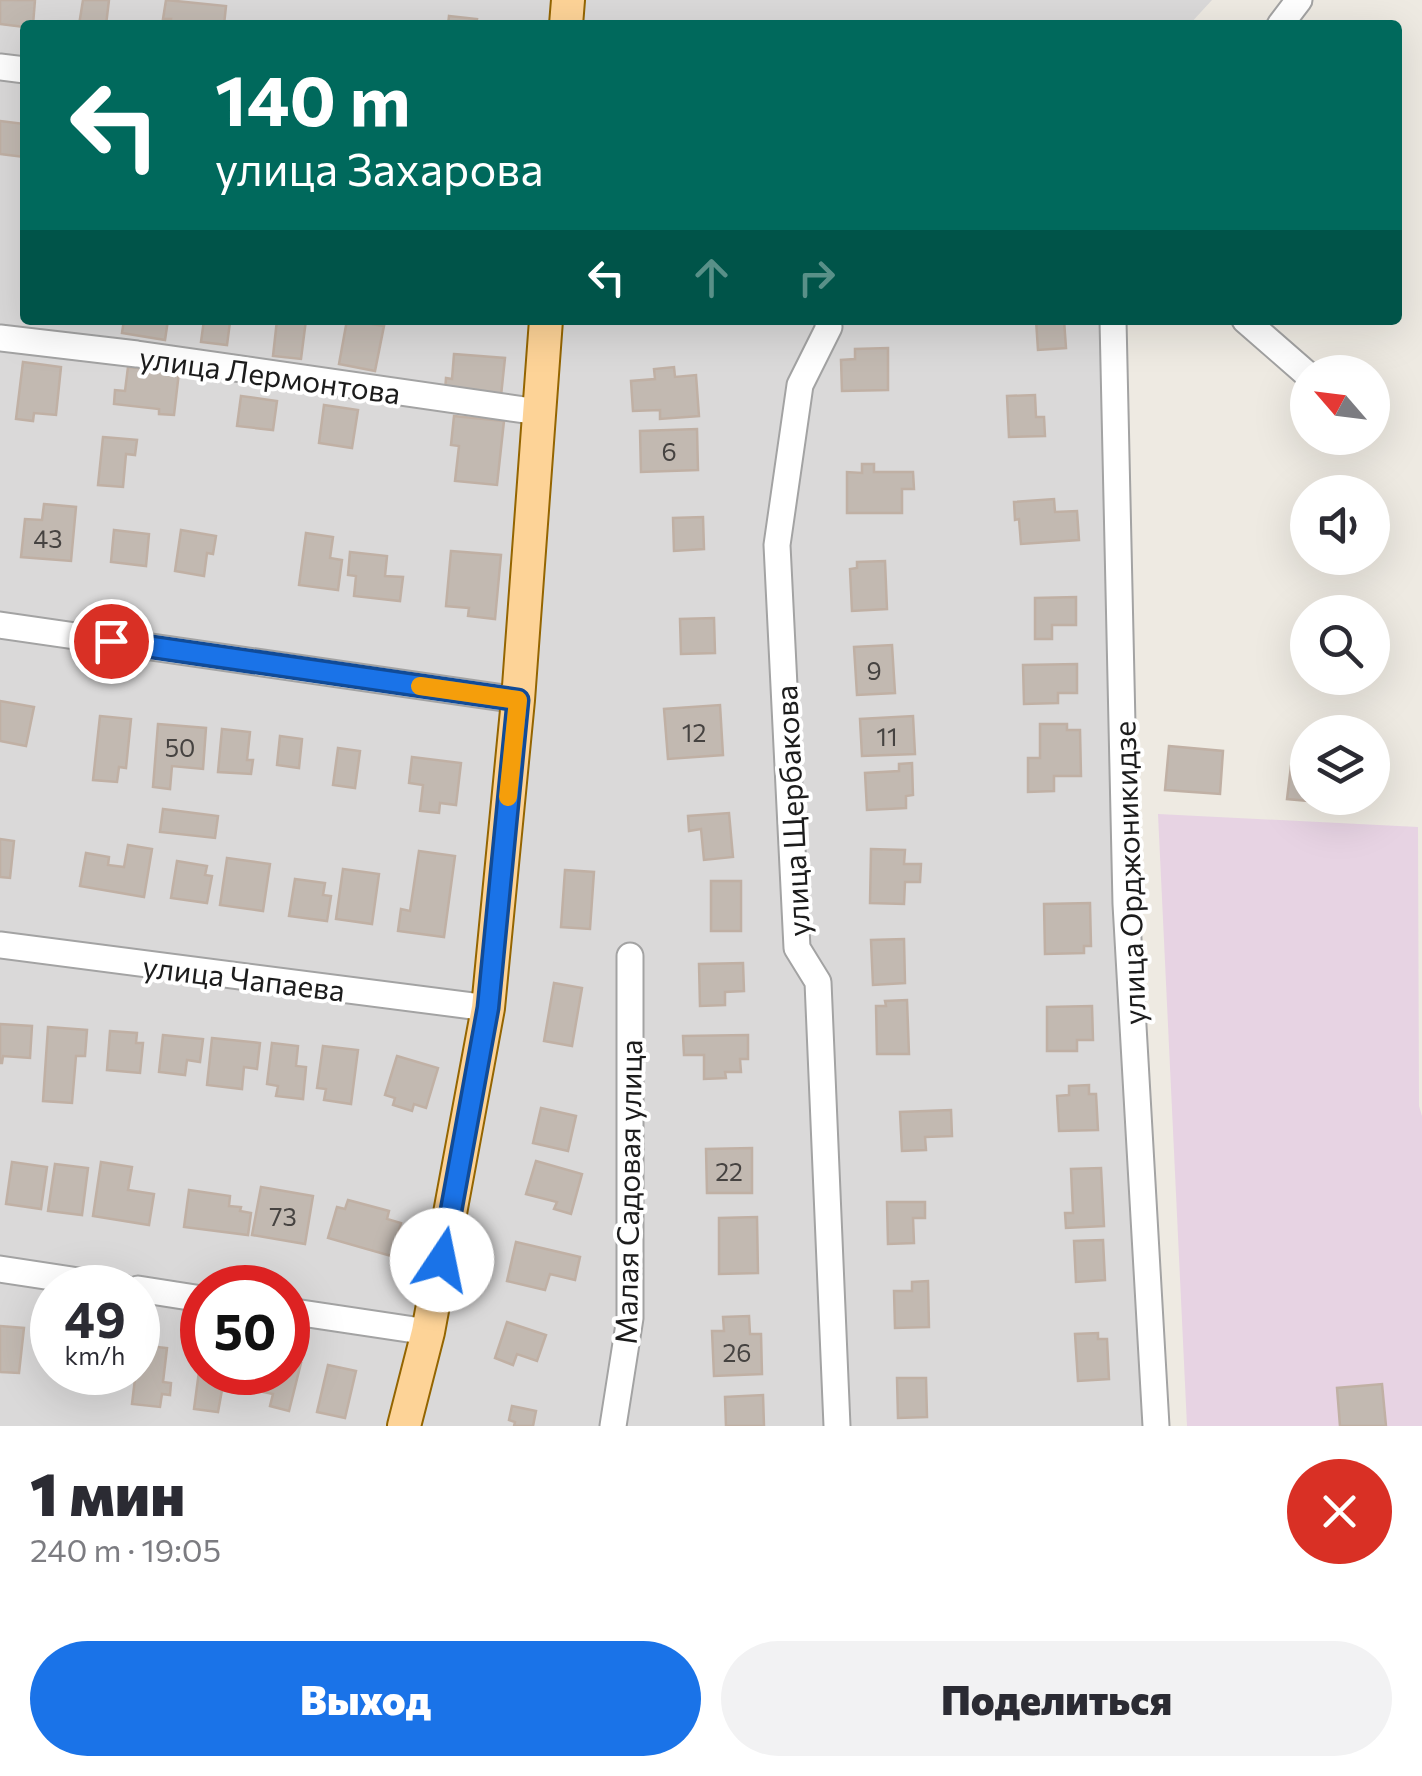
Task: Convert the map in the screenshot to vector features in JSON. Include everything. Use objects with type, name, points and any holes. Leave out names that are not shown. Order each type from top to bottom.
[{"type":"main road","points":[[404,1426],[428,1332],[488,1008],[518,700],[546,325]]},
{"type":"street","points":[[1284,20],[1299,0]]},
{"type":"street","name":"улица Щербакова","points":[[829,325],[800,385],[777,545],[797,948],[818,982],[838,1426]]},
{"type":"street","name":"улица Орджоникидзе","points":[[1113,325],[1126,904],[1156,1426]]},
{"type":"street","points":[[1250,325],[1290,360]]},
{"type":"street","name":"улица Лермонтова","points":[[0,338],[539,412]]},
{"type":"street","points":[[0,625],[518,700]]},
{"type":"street","name":"улица Чапаева","points":[[0,945],[488,1008]]},
{"type":"street","name":"Малая Садовая улица","points":[[614,1426],[630,1318],[630,956]]},
{"type":"street","points":[[0,1269],[30,1274]]},
{"type":"street","points":[[310,1315],[428,1332]]},
{"type":"shaded area","points":[[0,0],[1212,0],[1194,20],[20,20],[20,325],[1110,325],[1144,1426],[0,1426]]},
{"type":"shaded area","points":[[1158,814],[1418,827],[1422,1426],[1187,1426]]},
{"type":"building","points":[[0,0],[35,0],[33,20],[20,20],[20,26],[0,24]]},
{"type":"building","points":[[83,0],[109,0],[107,20],[80,20]]},
{"type":"building","points":[[166,0],[226,6],[225,20],[163,19]]},
{"type":"building","points":[[449,16],[477,19],[477,20],[449,20]]},
{"type":"building","points":[[0,121],[20,123],[20,156],[0,154]]},
{"type":"building","points":[[123,325],[167,325],[165,340],[122,333]]},
{"type":"building","points":[[203,325],[230,325],[227,345],[201,342]]},
{"type":"building","points":[[276,325],[305,325],[301,359],[273,356]]},
{"type":"building","points":[[346,325],[384,326],[375,371],[339,364]]},
{"type":"building","points":[[1036,325],[1064,325],[1066,348],[1038,350]]},
{"type":"building","points":[[888,348],[888,390],[842,391],[841,360],[855,359],[855,349]]},
{"type":"building","points":[[454,354],[505,358],[501,396],[445,391],[446,378],[452,379]]},
{"type":"building","points":[[23,362],[61,367],[56,415],[34,413],[33,421],[16,419]]},
{"type":"building","points":[[128,367],[179,372],[174,415],[159,414],[159,409],[114,404],[115,390],[125,391]]},
{"type":"building","points":[[674,367],[675,377],[696,375],[699,416],[660,419],[660,410],[633,411],[631,381],[655,379],[654,369]]},
{"type":"building","points":[[1035,395],[1036,417],[1044,417],[1045,436],[1009,437],[1007,396]]},
{"type":"building","points":[[241,396],[277,401],[273,430],[237,426]]},
{"type":"building","points":[[324,405],[358,410],[352,448],[319,443]]},
{"type":"building","points":[[454,416],[504,421],[497,485],[455,481],[459,446],[451,445]]},
{"type":"building","points":[[697,429],[698,470],[641,472],[640,431]]},
{"type":"building","points":[[103,437],[137,440],[135,455],[126,454],[123,487],[98,485]]},
{"type":"building","points":[[862,464],[874,464],[874,472],[913,472],[914,489],[902,489],[902,513],[847,513],[847,472],[862,473]]},
{"type":"building","points":[[1054,499],[1055,512],[1077,511],[1079,540],[1021,544],[1014,502]]},
{"type":"building","points":[[44,504],[76,507],[71,561],[21,557],[25,519],[42,520]]},
{"type":"building","points":[[703,517],[704,549],[674,551],[673,518]]},
{"type":"building","points":[[114,530],[149,534],[146,566],[111,562]]},
{"type":"building","points":[[181,530],[216,536],[213,554],[207,553],[204,576],[175,571]]},
{"type":"building","points":[[306,533],[333,537],[330,558],[342,560],[338,590],[299,585]]},
{"type":"building","points":[[451,551],[501,555],[495,619],[468,616],[469,608],[446,606]]},
{"type":"building","points":[[350,552],[387,556],[385,576],[403,577],[400,601],[354,596],[356,576],[348,575]]},
{"type":"building","points":[[885,561],[887,609],[852,611],[850,569],[857,568],[857,562]]},
{"type":"building","points":[[1076,597],[1076,625],[1052,625],[1052,639],[1035,639],[1035,598]]},
{"type":"building","points":[[714,618],[715,653],[681,654],[680,619]]},
{"type":"building","points":[[892,645],[895,693],[857,695],[854,647]]},
{"type":"building","points":[[1077,664],[1077,693],[1058,693],[1058,703],[1024,704],[1023,665]]},
{"type":"building","points":[[0,701],[34,707],[26,746],[0,741]]},
{"type":"building","points":[[720,705],[723,755],[668,759],[664,709]]},
{"type":"building","points":[[100,716],[131,719],[126,768],[119,767],[117,782],[93,780]]},
{"type":"building","points":[[913,716],[915,754],[862,756],[860,719]]},
{"type":"building","points":[[158,724],[206,728],[203,769],[172,766],[170,789],[153,787]]},
{"type":"building","points":[[1040,724],[1067,724],[1067,730],[1080,730],[1081,776],[1054,776],[1054,791],[1028,792],[1028,758],[1040,758]]},
{"type":"building","points":[[222,729],[250,732],[247,760],[253,760],[251,774],[218,772]]},
{"type":"building","points":[[280,736],[302,739],[299,768],[277,765]]},
{"type":"building","points":[[1169,746],[1223,751],[1220,794],[1165,790]]},
{"type":"building","points":[[338,748],[360,751],[355,788],[333,785]]},
{"type":"building","points":[[412,757],[461,763],[456,805],[440,803],[439,813],[420,811],[423,785],[409,783]]},
{"type":"building","points":[[912,763],[913,795],[906,796],[906,808],[867,810],[865,773],[899,771],[899,764]]},
{"type":"building","points":[[163,809],[218,816],[215,838],[160,832]]},
{"type":"building","points":[[729,813],[733,857],[704,860],[701,829],[689,831],[688,816]]},
{"type":"building","points":[[0,839],[14,841],[10,878],[0,877]]},
{"type":"building","points":[[128,845],[152,849],[144,897],[80,886],[86,853],[109,857],[108,865],[124,867]]},
{"type":"building","points":[[871,849],[905,850],[904,864],[921,864],[920,882],[905,882],[904,904],[870,903]]},
{"type":"building","points":[[419,851],[455,856],[444,937],[398,931],[401,909],[410,911]]},
{"type":"building","points":[[227,858],[270,864],[263,911],[220,905]]},
{"type":"building","points":[[177,861],[207,866],[205,875],[212,876],[207,903],[171,898]]},
{"type":"building","points":[[343,869],[379,874],[372,924],[336,919]]},
{"type":"building","points":[[565,870],[594,872],[590,929],[561,927]]},
{"type":"building","points":[[295,879],[325,883],[323,895],[331,896],[327,921],[289,916]]},
{"type":"building","points":[[711,881],[741,881],[741,931],[711,931]]},
{"type":"building","points":[[1090,903],[1091,946],[1084,946],[1084,953],[1045,954],[1044,904]]},
{"type":"building","points":[[904,939],[905,983],[873,985],[871,940]]},
{"type":"building","points":[[743,963],[744,991],[725,992],[725,1005],[700,1006],[699,964]]},
{"type":"building","points":[[554,983],[582,988],[572,1046],[544,1041]]},
{"type":"building","points":[[907,1000],[909,1054],[877,1054],[876,1006],[886,1006],[885,1001]]},
{"type":"building","points":[[1092,1006],[1093,1040],[1077,1040],[1077,1051],[1047,1051],[1047,1007]]},
{"type":"building","points":[[0,1024],[32,1026],[30,1058],[3,1056],[0,1063]]},
{"type":"building","points":[[48,1027],[87,1030],[85,1056],[76,1056],[72,1103],[43,1101]]},
{"type":"building","points":[[110,1031],[137,1033],[136,1043],[143,1043],[140,1073],[107,1070]]},
{"type":"building","points":[[163,1035],[203,1039],[200,1062],[187,1060],[185,1075],[159,1072]]},
{"type":"building","points":[[748,1035],[748,1059],[740,1059],[741,1072],[725,1072],[726,1078],[704,1079],[704,1055],[684,1055],[683,1036]]},
{"type":"building","points":[[212,1038],[260,1043],[257,1069],[244,1067],[242,1089],[207,1085]]},
{"type":"building","points":[[272,1043],[298,1046],[296,1066],[306,1067],[303,1099],[276,1096],[278,1086],[267,1084]]},
{"type":"building","points":[[323,1046],[358,1050],[351,1104],[324,1100],[326,1089],[317,1088]]},
{"type":"building","points":[[397,1056],[438,1068],[426,1108],[414,1104],[412,1111],[393,1105],[395,1098],[385,1095]]},
{"type":"building","points":[[1089,1085],[1089,1094],[1096,1094],[1098,1130],[1059,1131],[1057,1096],[1069,1095],[1069,1086]]},
{"type":"building","points":[[541,1108],[576,1116],[568,1151],[533,1143]]},
{"type":"building","points":[[951,1110],[952,1136],[925,1137],[926,1150],[902,1151],[900,1112]]},
{"type":"building","points":[[752,1148],[752,1193],[707,1193],[706,1149]]},
{"type":"building","points":[[536,1161],[582,1174],[571,1214],[554,1209],[557,1202],[526,1194]]},
{"type":"building","points":[[12,1162],[47,1167],[41,1209],[6,1204]]},
{"type":"building","points":[[101,1162],[132,1167],[128,1190],[154,1194],[149,1225],[93,1216]]},
{"type":"building","points":[[55,1164],[88,1168],[82,1215],[48,1211]]},
{"type":"building","points":[[1101,1168],[1104,1226],[1066,1228],[1065,1213],[1073,1213],[1071,1169]]},
{"type":"building","points":[[261,1187],[313,1196],[305,1244],[252,1235]]},
{"type":"building","points":[[189,1190],[230,1196],[229,1206],[251,1213],[248,1235],[184,1227]]},
{"type":"building","points":[[348,1200],[389,1211],[387,1219],[401,1223],[391,1256],[328,1238],[337,1207],[345,1209]]},
{"type":"building","points":[[887,1202],[925,1202],[925,1218],[913,1218],[914,1243],[888,1244]]},
{"type":"building","points":[[757,1217],[758,1273],[719,1274],[719,1218]]},
{"type":"building","points":[[1103,1240],[1105,1280],[1076,1282],[1074,1241]]},
{"type":"building","points":[[516,1242],[580,1257],[575,1280],[550,1274],[545,1290],[507,1281]]},
{"type":"building","points":[[928,1281],[929,1327],[895,1328],[894,1291],[912,1291],[912,1282]]},
{"type":"building","points":[[749,1316],[750,1334],[761,1334],[762,1374],[714,1376],[712,1331],[724,1331],[723,1317]]},
{"type":"building","points":[[507,1322],[546,1335],[537,1361],[517,1354],[513,1365],[495,1358]]},
{"type":"building","points":[[0,1326],[24,1328],[19,1373],[0,1372]]},
{"type":"building","points":[[1098,1333],[1098,1339],[1107,1339],[1109,1379],[1078,1381],[1075,1334]]},
{"type":"building","points":[[160,1347],[167,1348],[163,1382],[171,1383],[170,1395],[162,1394],[160,1407],[132,1404],[133,1395],[160,1395]]},
{"type":"building","points":[[328,1365],[356,1371],[345,1418],[317,1412]]},
{"type":"building","points":[[897,1378],[926,1378],[927,1417],[898,1418]]},
{"type":"building","points":[[1382,1384],[1386,1426],[1340,1426],[1337,1388]]},
{"type":"building","points":[[196,1395],[221,1395],[218,1412],[194,1409]]},
{"type":"building","points":[[273,1395],[293,1395],[289,1411],[270,1406]]},
{"type":"building","points":[[763,1395],[764,1426],[726,1426],[725,1397]]},
{"type":"building","points":[[512,1406],[536,1411],[533,1426],[514,1426],[515,1422],[509,1420]]},
{"type":"slow traffic","points":[[420,686],[518,700],[508,797]]},
{"type":"route","points":[[111,641],[518,700],[488,1008],[442,1260]]}]
